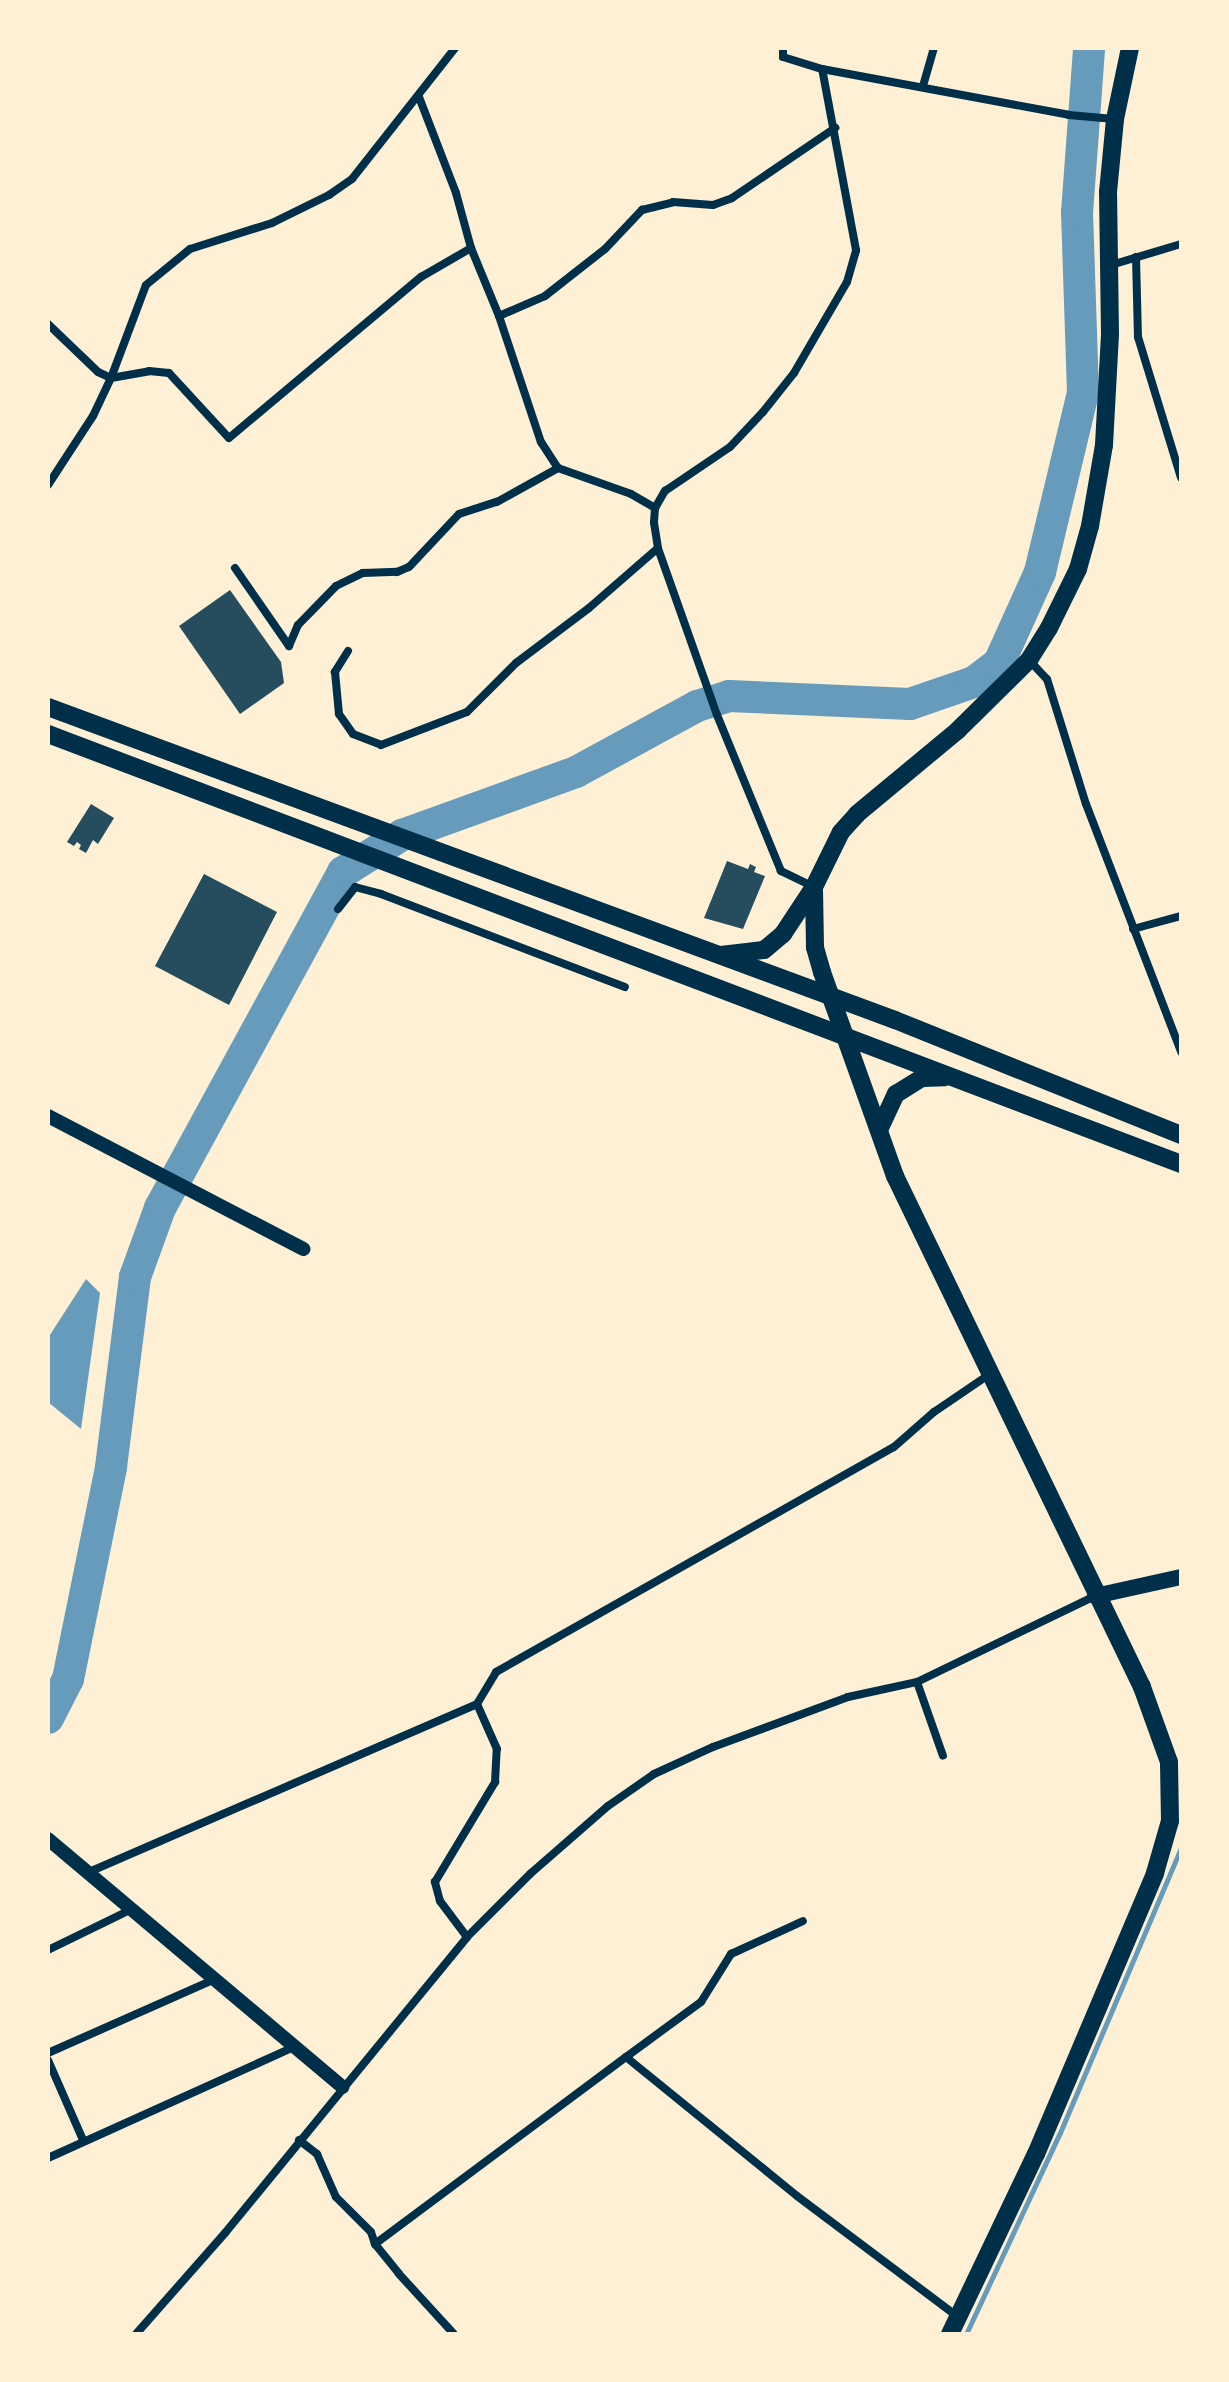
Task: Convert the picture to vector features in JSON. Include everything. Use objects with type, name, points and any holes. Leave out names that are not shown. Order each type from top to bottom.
[{"type":"main road","points":[[718,955],[764,950],[783,934],[814,887],[841,832],[857,814],[989,703],[1029,660],[1068,593],[1090,526],[1106,407],[1110,334],[1108,192],[1115,119],[1130,48]]},
{"type":"main road","points":[[48,707],[831,997],[1181,1135]]},
{"type":"main road","points":[[48,734],[945,1077],[1181,1164]]},
{"type":"main road","points":[[814,887],[815,947],[895,1176],[990,1374],[1031,1451],[1095,1596],[1159,1727],[1169,1762],[1170,1821],[1155,1873],[1053,2113],[954,2326]]},
{"type":"main road","points":[[879,1130],[896,1094],[907,1085],[922,1078],[945,1077]]},
{"type":"main road","points":[[1095,1596],[1181,1577]]},
{"type":"street","points":[[48,485],[93,416],[111,378],[146,285],[160,270],[190,249],[272,223],[329,195],[352,179],[455,48]]},
{"type":"street","points":[[783,48],[783,57],[822,69],[1069,115],[1115,119]]},
{"type":"street","points":[[923,86],[934,48]]},
{"type":"street","points":[[814,887],[781,871],[717,715],[658,548],[655,508],[665,491],[730,447],[763,412],[794,373],[847,282],[856,250],[822,69]]},
{"type":"street","points":[[419,97],[456,193],[471,248],[499,316],[541,442],[558,468],[631,494],[655,508]]},
{"type":"street","points":[[499,316],[545,296],[605,249],[642,210],[673,202],[713,205],[732,198],[835,128]]},
{"type":"street","points":[[1107,266],[1181,244]]},
{"type":"street","points":[[48,324],[98,372],[111,378],[149,371],[169,373],[229,438],[421,277],[471,248]]},
{"type":"street","points":[[1136,257],[1138,337],[1181,478]]},
{"type":"street","points":[[235,568],[289,646],[298,625],[336,586],[363,573],[397,572],[409,567],[459,514],[497,502],[558,468]]},
{"type":"street","points":[[348,651],[335,672],[339,714],[353,734],[381,745],[467,712],[516,663],[589,608],[658,548]]},
{"type":"street","points":[[1029,660],[1047,679],[1086,804],[1181,1052]]},
{"type":"street","points":[[338,909],[355,887],[381,894],[625,987]]},
{"type":"street","points":[[1133,929],[1181,916]]},
{"type":"street","points":[[48,1116],[303,1249]]},
{"type":"street","points":[[89,1872],[477,1704],[496,1672],[894,1447],[934,1412],[990,1374]]},
{"type":"street","points":[[136,2334],[225,2233],[467,1937],[530,1874],[597,1816],[654,1774],[713,1747],[848,1697],[917,1682],[1095,1596]]},
{"type":"street","points":[[917,1682],[943,1756]]},
{"type":"street","points":[[467,1937],[440,1901],[435,1882],[495,1782],[497,1749],[477,1704]]},
{"type":"street","points":[[48,1839],[342,2087]]},
{"type":"street","points":[[48,1950],[132,1909]]},
{"type":"street","points":[[375,2244],[701,2002],[731,1954],[803,1921]]},
{"type":"street","points":[[48,2053],[213,1980]]},
{"type":"street","points":[[48,2158],[294,2047]]},
{"type":"street","points":[[626,2057],[954,2326]]},
{"type":"street","points":[[48,2060],[83,2140]]},
{"type":"street","points":[[299,2140],[317,2154],[336,2197],[371,2232],[375,2244],[454,2334]]},
{"type":"water","points":[[86,1279],[100,1293],[81,1429],[48,1402],[48,1338]]},
{"type":"building","points":[[230,590],[281,662],[284,683],[240,714],[179,626]]},
{"type":"building","points":[[91,804],[114,818],[98,844],[93,840],[86,853],[79,849],[81,845],[77,842],[74,846],[67,842]]},
{"type":"building","points":[[727,861],[748,869],[750,864],[756,867],[754,872],[765,876],[743,929],[704,918]]},
{"type":"building","points":[[204,874],[277,912],[229,1005],[155,966]]},
{"type":"waterway","points":[[48,1718],[68,1679],[111,1467],[135,1277],[160,1208],[343,872],[402,835],[576,772],[697,706],[729,696],[910,704],[974,682],[999,663],[1040,572],[1083,393],[1077,213],[1089,48]]},
{"type":"waterway","points":[[966,2334],[1059,2135],[1181,1847]]}]
